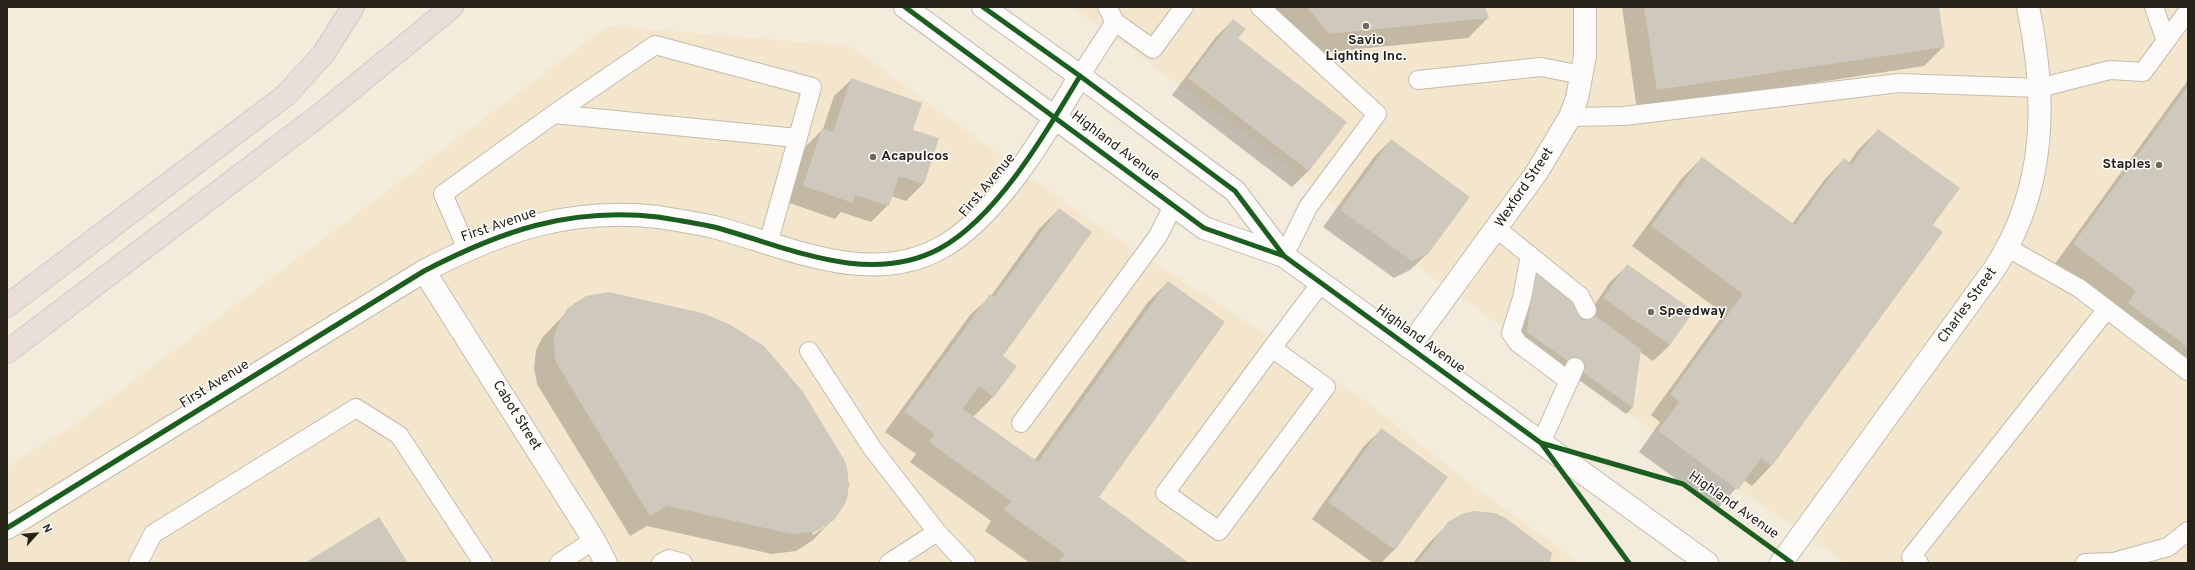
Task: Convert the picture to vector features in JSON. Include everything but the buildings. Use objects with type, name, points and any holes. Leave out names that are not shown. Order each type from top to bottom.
[{"type":"highway","points":[[7,306],[286,95],[324,54],[353,7]]},
{"type":"highway","points":[[7,352],[321,114],[452,7]]},
{"type":"street","name":"Highland Avenue","points":[[905,7],[1204,228],[1284,256]]},
{"type":"street","name":"Highland Avenue","points":[[983,7],[1080,76],[1235,192],[1284,256],[1708,563]]},
{"type":"street","name":"Wexford Street","points":[[1410,347],[1538,172],[1570,117],[1577,98],[1582,75],[1586,33],[1585,7]]},
{"type":"street","name":"Charles Street","points":[[1781,563],[2008,248],[2019,224],[2034,174],[2039,138],[2039,88],[2037,59],[2028,7]]},
{"type":"street","name":"First Avenue","points":[[7,528],[424,271],[467,249],[523,228],[551,221],[602,216],[656,217],[713,227],[810,256],[856,264],[900,261],[921,256],[933,251],[958,237],[984,214],[1006,187],[1055,118],[1080,76]]},
{"type":"street","name":"Cabot Street","points":[[424,271],[594,540],[606,563]]},
{"type":"lane","points":[[1080,76],[1111,15],[1152,49],[1184,7]]},
{"type":"lane","points":[[1260,7],[1377,114],[1308,208],[1284,256]]},
{"type":"lane","points":[[2154,7],[2166,41]]},
{"type":"lane","points":[[1570,117],[1624,116],[1899,83],[2039,88],[2110,70],[2143,72],[2188,11]]},
{"type":"lane","points":[[467,249],[443,194],[554,114],[655,45],[812,87],[768,244]]},
{"type":"lane","points":[[1418,80],[1529,68],[1555,69],[1582,75]]},
{"type":"lane","points":[[554,114],[798,138]]},
{"type":"lane","points":[[1021,423],[1158,236],[1174,206]]},
{"type":"lane","points":[[1497,229],[1580,296],[1588,310]]},
{"type":"lane","points":[[2008,248],[2080,288],[2188,371]]},
{"type":"lane","points":[[1530,256],[1522,298],[1511,333],[1518,343],[1572,374],[1541,443]]},
{"type":"lane","points":[[1272,348],[1326,387],[1219,531],[1166,493],[1272,348],[1320,283]]},
{"type":"lane","points":[[1919,563],[1911,557],[2107,309]]},
{"type":"lane","points":[[809,351],[872,448],[937,532],[966,563]]},
{"type":"lane","points":[[138,563],[153,534],[356,408],[399,435],[483,563]]},
{"type":"lane","points":[[2085,563],[2114,562],[2168,548],[2188,531]]},
{"type":"lane","points":[[889,563],[937,532]]},
{"type":"lane","points":[[559,563],[594,540]]},
{"type":"lane","points":[[661,563],[669,559],[683,563]]},
{"type":"shaded area","points":[[1073,7],[2188,7],[2188,563],[1846,563],[1497,323],[1380,239],[1340,210],[1267,150]]},
{"type":"shaded area","points":[[608,26],[850,46],[1078,212],[1366,401],[1469,483],[1580,563],[7,563],[7,467],[77,423]]},
{"type":"cycle path","points":[[905,7],[1204,228],[1284,256],[1541,443],[1629,563]]},
{"type":"cycle path","points":[[983,7],[1080,76],[1235,191],[1284,256]]},
{"type":"cycle path","points":[[7,528],[424,271],[481,244],[536,225],[565,219],[595,216],[626,215],[658,217],[714,227],[798,252],[855,264],[884,264],[912,260],[939,249],[960,235],[981,217],[1019,172],[1080,76]]},
{"type":"cycle path","points":[[1541,443],[1683,484],[1792,563]]},
{"type":"place","name":"Savio Lighting Inc.","points":[[1366,26]]},
{"type":"place","name":"Acapulcos","points":[[873,157]]},
{"type":"place","name":"Staples","points":[[2159,165]]},
{"type":"place","name":"Speedway","points":[[1651,312]]}]
